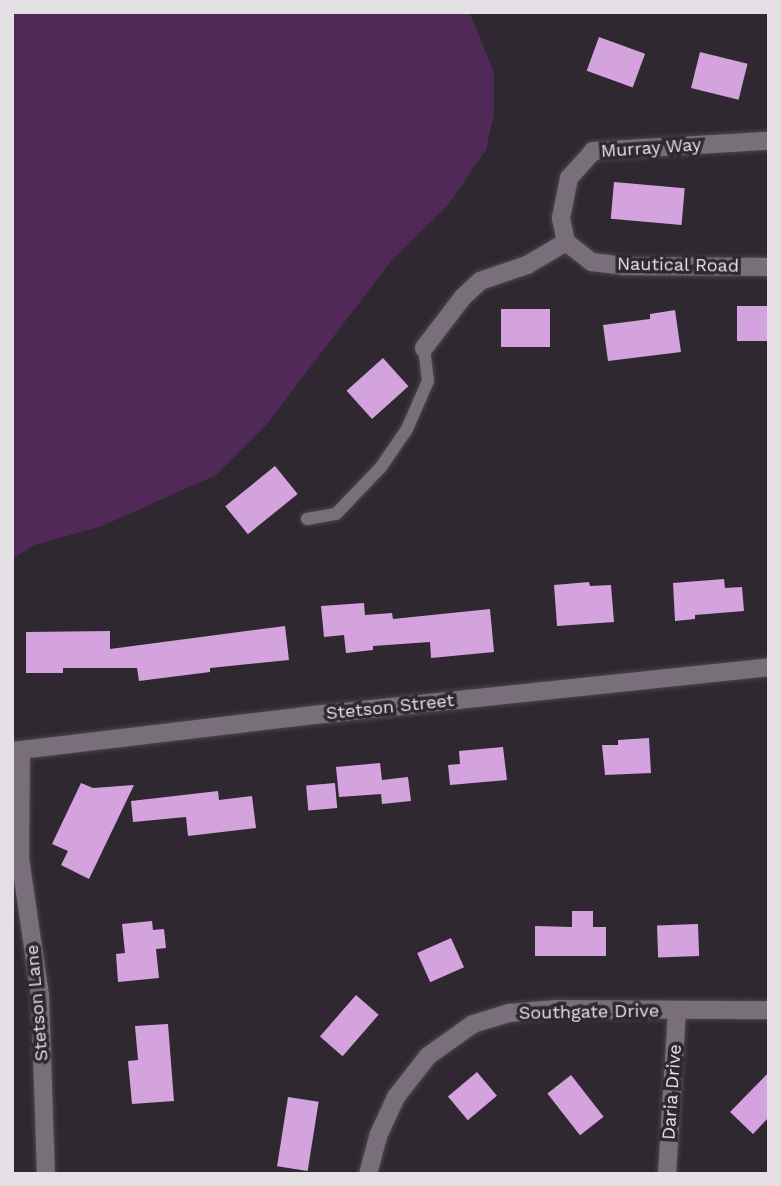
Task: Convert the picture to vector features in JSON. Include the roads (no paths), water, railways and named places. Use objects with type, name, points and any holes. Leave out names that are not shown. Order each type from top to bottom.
[{"type":"street","name":"Murray Way","points":[[566,242],[561,218],[569,178],[593,151],[769,141]]},
{"type":"street","name":"Nautical Road","points":[[566,242],[580,256],[602,264],[769,267]]},
{"type":"street","points":[[424,348],[463,297],[480,281],[527,265],[566,242]]},
{"type":"street","name":"Stetson Street","points":[[17,750],[769,667]]},
{"type":"street","name":"Stetson Lane","points":[[17,750],[20,858],[40,995],[46,1174]]},
{"type":"street","name":"Southgate Drive","points":[[368,1174],[378,1136],[396,1097],[428,1056],[473,1024],[509,1013],[556,1009],[769,1010]]},
{"type":"street","name":"Daria Drive","points":[[667,1174],[677,1010]]},
{"type":"lane","points":[[307,519],[336,514],[381,467],[407,429],[428,381],[424,348]]}]
